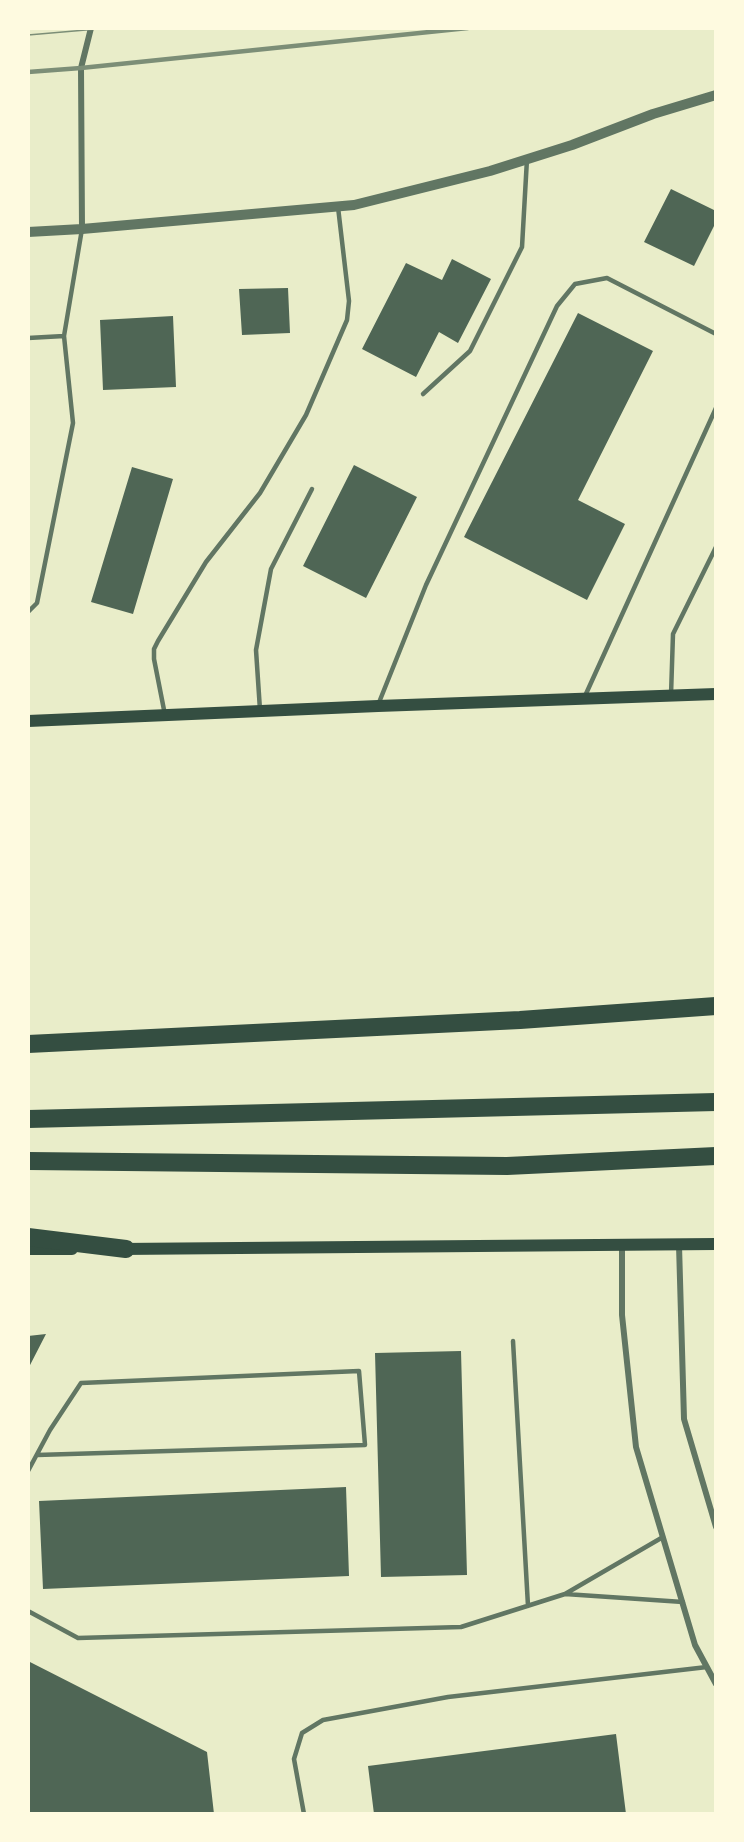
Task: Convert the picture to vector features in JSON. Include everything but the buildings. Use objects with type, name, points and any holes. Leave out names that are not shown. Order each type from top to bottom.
[{"type":"highway","points":[[28,1044],[520,1020],[716,1006]]},
{"type":"highway","points":[[28,1119],[716,1102]]},
{"type":"highway","points":[[28,1161],[507,1166],[716,1156]]},
{"type":"highway","points":[[28,1237],[126,1250]]},
{"type":"main road","points":[[28,721],[716,694]]},
{"type":"main road","points":[[28,1250],[716,1244]]},
{"type":"street","points":[[82,229],[81,69],[91,28]]},
{"type":"street","points":[[28,232],[354,205],[490,171],[572,145],[653,114],[716,94]]},
{"type":"street","points":[[679,1245],[684,1419],[716,1527]]},
{"type":"street","points":[[622,1246],[622,1315],[636,1448],[695,1645],[716,1684]]},
{"type":"lane","points":[[423,394],[470,351],[522,247],[527,159]]},
{"type":"lane","points":[[165,716],[154,649],[206,562],[260,493],[306,415],[347,320],[349,300],[338,207]]},
{"type":"lane","points":[[28,612],[37,603],[73,423],[64,336],[82,229]]},
{"type":"lane","points":[[378,706],[426,585],[557,306],[575,284],[606,278],[716,334]]},
{"type":"lane","points":[[28,338],[64,336]]},
{"type":"lane","points":[[583,699],[716,408]]},
{"type":"lane","points":[[260,712],[256,650],[271,569],[312,489]]},
{"type":"lane","points":[[670,695],[673,634],[716,546]]},
{"type":"lane","points":[[513,1341],[528,1606]]},
{"type":"lane","points":[[28,1471],[50,1430],[81,1383],[359,1371],[365,1445],[37,1455]]},
{"type":"lane","points":[[28,1611],[78,1638],[461,1627],[565,1594],[663,1537]]},
{"type":"lane","points":[[565,1594],[682,1602]]},
{"type":"lane","points":[[304,1814],[294,1759],[302,1733],[323,1720],[448,1697],[706,1667]]},
{"type":"tram line","points":[[28,35],[109,28]]},
{"type":"railway","points":[[28,72],[468,28]]}]
